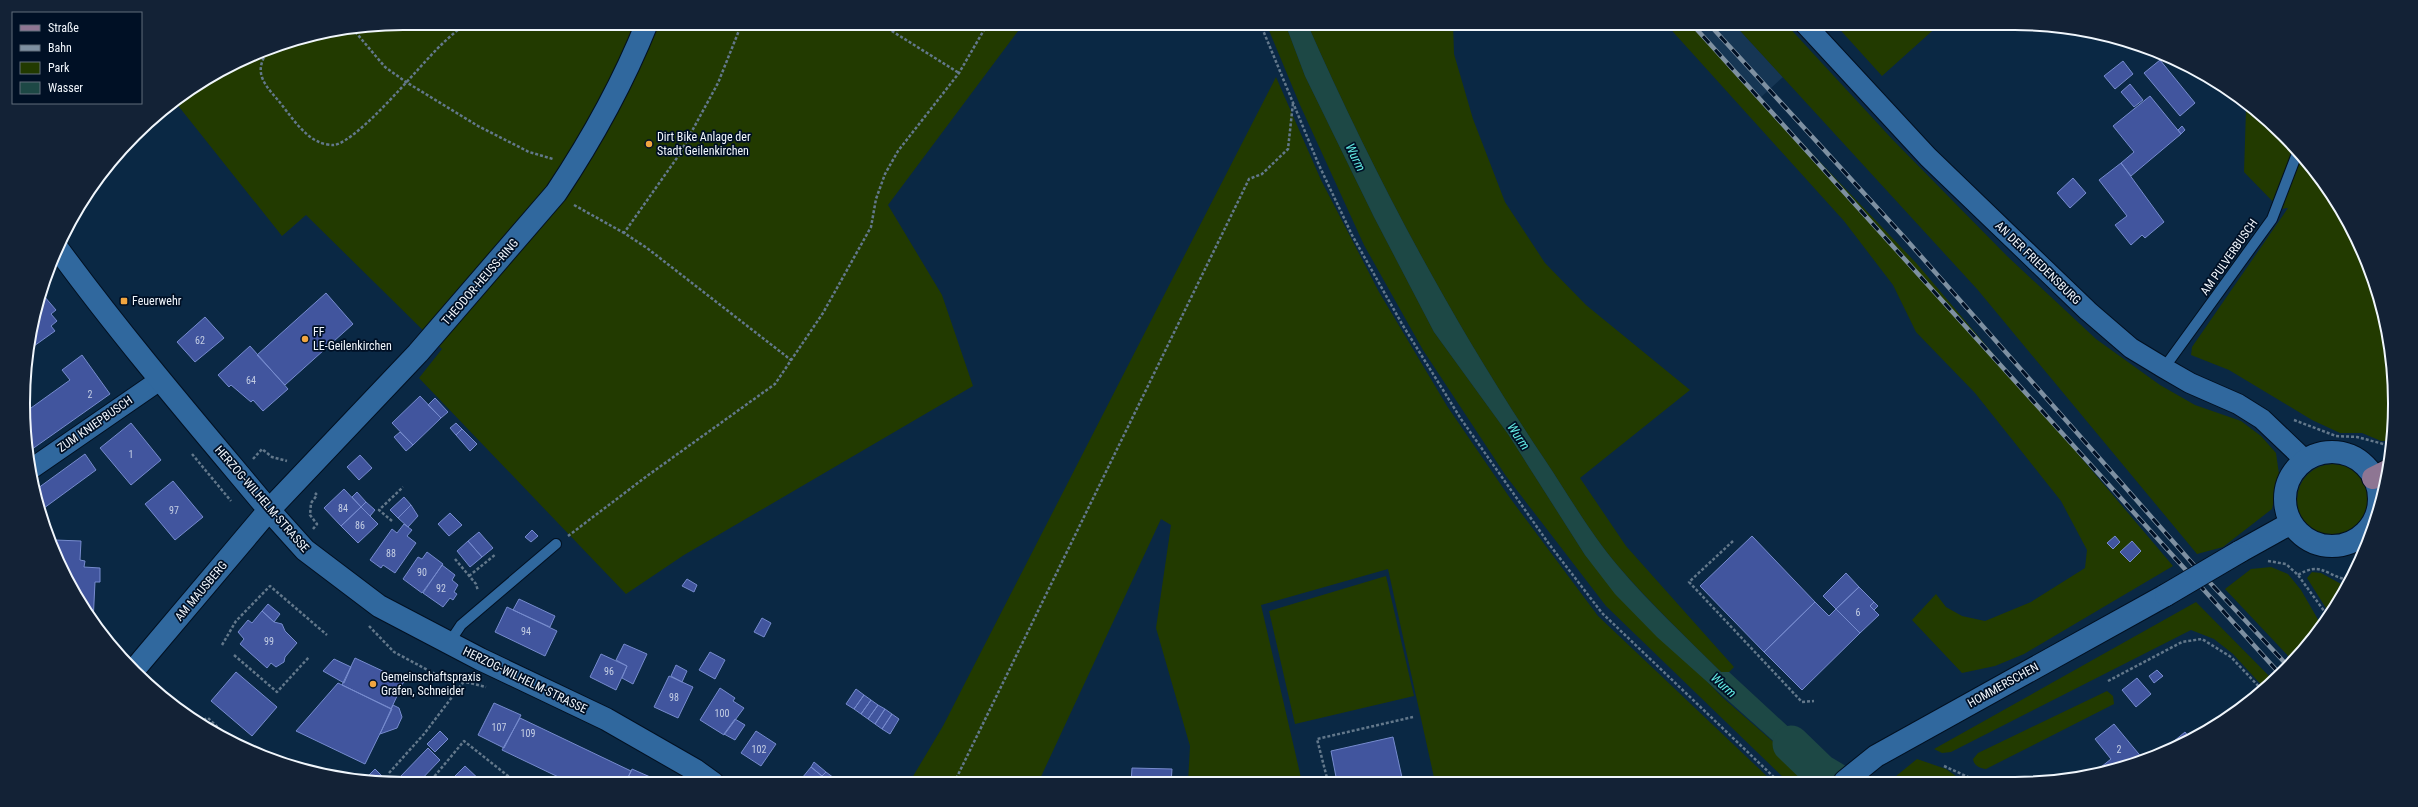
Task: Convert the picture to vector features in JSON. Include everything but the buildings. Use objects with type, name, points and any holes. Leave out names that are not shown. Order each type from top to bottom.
[{"type":"main road","name":"THEODOR-HEUSS-RING","points":[[269,510],[295,469],[418,353],[556,193],[574,165],[626,74],[644,30]]},
{"type":"main road","name":"HERZOG-WILHELM-STRASSE","points":[[62,254],[160,380],[299,544],[379,606],[480,659],[606,719],[705,777]]},
{"type":"main road","points":[[2363,537],[2357,547],[2330,547],[2318,544],[2298,532],[2291,523],[2286,512],[2286,489],[2296,468],[2305,460],[2322,453],[2341,453],[2358,460],[2380,474],[2379,484]]},
{"type":"main road","name":"AM MAUSBERG","points":[[137,666],[269,510]]},
{"type":"main road","name":"HOMMERSCHEN","points":[[1849,777],[1876,756],[2166,595],[2291,523]]},
{"type":"street","name":"AN DER FRIEDENSBURG","points":[[1810,30],[1928,157],[2059,284],[2131,348],[2190,383],[2238,404],[2262,419],[2305,460]]},
{"type":"street","name":"ZUM KNIEPBUSCH","points":[[35,466],[160,380]]},
{"type":"lane","name":"AM PULVERBUSCH","points":[[2164,368],[2272,219],[2295,158]]},
{"type":"lane","points":[[449,643],[461,625],[480,607],[556,544]]},
{"type":"path","points":[[264,57],[260,72],[265,86],[308,136],[320,143],[335,145],[353,134],[381,110],[441,45],[458,30]]},
{"type":"path","points":[[624,233],[679,155],[718,83],[739,30]]},
{"type":"path","points":[[890,30],[959,73]]},
{"type":"path","points":[[556,544],[647,476],[775,384],[822,313],[871,227],[876,199],[885,174],[898,151],[959,73],[984,30]]},
{"type":"path","points":[[1263,30],[1318,163],[1352,234],[1402,324],[1461,419],[1549,544],[1602,613],[1774,777]]},
{"type":"path","points":[[356,33],[385,67],[406,82],[478,126],[529,152],[574,165]]},
{"type":"path","points":[[957,777],[1249,178],[1262,174],[1288,149],[1293,103]]},
{"type":"path","points":[[556,193],[647,248],[791,360]]},
{"type":"path","points":[[2289,417],[2300,424],[2336,436],[2357,437],[2386,445]]},
{"type":"path","points":[[220,488],[262,450],[272,457],[284,461],[295,469],[317,495],[311,503],[310,515],[317,524],[299,544]]},
{"type":"path","points":[[284,461],[295,469]]},
{"type":"path","points":[[392,521],[380,510],[403,487]]},
{"type":"path","points":[[1733,541],[1688,582],[1802,702],[1814,701]]},
{"type":"path","points":[[469,576],[496,554]]},
{"type":"path","points":[[455,560],[476,584],[480,607]]},
{"type":"path","points":[[2263,561],[2286,564],[2298,575],[2325,612]]},
{"type":"path","points":[[2298,575],[2314,568],[2323,569],[2344,579]]},
{"type":"path","points":[[222,645],[236,621],[270,586],[327,635]]},
{"type":"path","points":[[2108,681],[2182,642],[2202,639],[2231,657],[2258,686]]},
{"type":"path","points":[[234,655],[277,692],[309,657]]},
{"type":"path","points":[[389,773],[424,734],[480,659]]},
{"type":"path","points":[[1327,777],[1317,739],[1413,716]]},
{"type":"path","points":[[205,720],[208,718],[218,728]]},
{"type":"path","points":[[434,777],[464,741],[508,777]]},
{"type":"path","points":[[1944,766],[1968,777]]},
{"type":"shaded area","points":[[1695,30],[1739,30],[1783,77],[1760,98]]},
{"type":"green space","points":[[404,30],[1019,30],[888,205],[942,295],[973,386],[684,555],[626,594],[419,378],[442,349],[306,215],[282,236],[178,106],[217,80],[238,69],[261,58],[307,43],[355,33]]},
{"type":"green space","points":[[1269,30],[1288,30],[1305,76],[1374,217],[1434,332],[1508,434],[1585,555],[1722,697],[1813,777],[1783,777],[1606,606],[1506,476],[1423,350],[1364,245],[1300,105]]},
{"type":"green space","points":[[1310,30],[1453,30],[1454,54],[1473,119],[1505,202],[1545,263],[1586,305],[1690,390],[1580,478],[1626,546],[1734,667],[1729,672],[1721,672],[1655,607],[1618,566],[1589,528],[1511,408],[1446,301],[1387,192]]},
{"type":"green space","points":[[1671,30],[1695,30],[1917,264],[2173,566],[2024,654],[1995,666],[1962,673],[1912,620],[1936,594],[1946,607],[1962,616],[1985,621],[2031,602],[2085,568],[2087,550],[2061,501],[1975,393],[1916,332],[1893,285],[1844,221]]},
{"type":"green space","points":[[1739,30],[1791,30],[1892,139],[2007,256],[2096,339],[2160,385],[2195,405],[2241,421],[2261,436],[2276,453],[2279,474],[2272,509],[2223,547],[2197,554],[1977,289]]},
{"type":"green space","points":[[1840,30],[1933,30],[1882,76]]},
{"type":"green space","points":[[1276,77],[1321,180],[1379,292],[1447,406],[1510,498],[1598,616],[1768,777],[1434,777],[1388,569],[1261,605],[1301,777],[1188,777],[1190,746],[1156,628],[1171,525],[1161,519],[1041,777],[913,777],[943,726]]},
{"type":"green space","points":[[2246,110],[2279,139],[2295,157],[2311,176],[2338,217],[2360,261],[2368,283],[2381,331],[2387,379],[2388,404],[2386,441],[2381,441],[2362,433],[2340,433],[2312,420],[2229,370],[2191,355],[2192,347],[2288,208],[2280,209],[2244,172]]},
{"type":"green space","points":[[2333,464],[2353,470],[2363,480],[2369,500],[2363,520],[2353,530],[2333,536],[2313,530],[2303,520],[2297,500],[2303,480],[2313,470]]},
{"type":"green space","points":[[2271,567],[2288,574],[2301,590],[2318,620],[2289,657],[2225,589],[2251,569]]},
{"type":"green space","points":[[2312,572],[2321,573],[2341,584],[2326,609],[2307,578]]},
{"type":"green space","points":[[1386,576],[1414,696],[1295,724],[1269,611]]},
{"type":"green space","points":[[2196,602],[2269,676],[2261,684],[2233,654],[2214,639],[2191,630],[1951,752],[1942,753],[1934,749]]},
{"type":"green space","points":[[2107,691],[2113,696],[2114,704],[1986,769],[1976,765],[1973,759],[1978,753]]},
{"type":"green space","points":[[1917,759],[1946,769],[1957,777],[1895,777]]},
{"type":"water","points":[[1288,30],[1310,30],[1359,136],[1387,192],[1446,301],[1511,408],[1608,554],[1642,593],[1721,672],[1729,672],[1837,772],[1826,777],[1814,777],[1657,637],[1615,594],[1585,555],[1508,434],[1434,332],[1374,217],[1305,76]]},
{"type":"waterway","name":"Wurm","points":[[1791,744],[1820,772],[1828,777]]},
{"type":"railway","points":[[1697,30],[2276,670]]},
{"type":"railway","points":[[1714,30],[1904,237],[2200,572],[2284,662]]},
{"type":"place","name":"Dirt Bike Anlage der Stadt Geilenkirchen","points":[[649,144]]},
{"type":"place","name":"Feuerwehr","points":[[124,301]]},
{"type":"place","name":"FF LE-Geilenkirchen","points":[[305,339]]},
{"type":"place","name":"Gemeinschaftspraxis Grafen, Schneider","points":[[373,684]]}]
